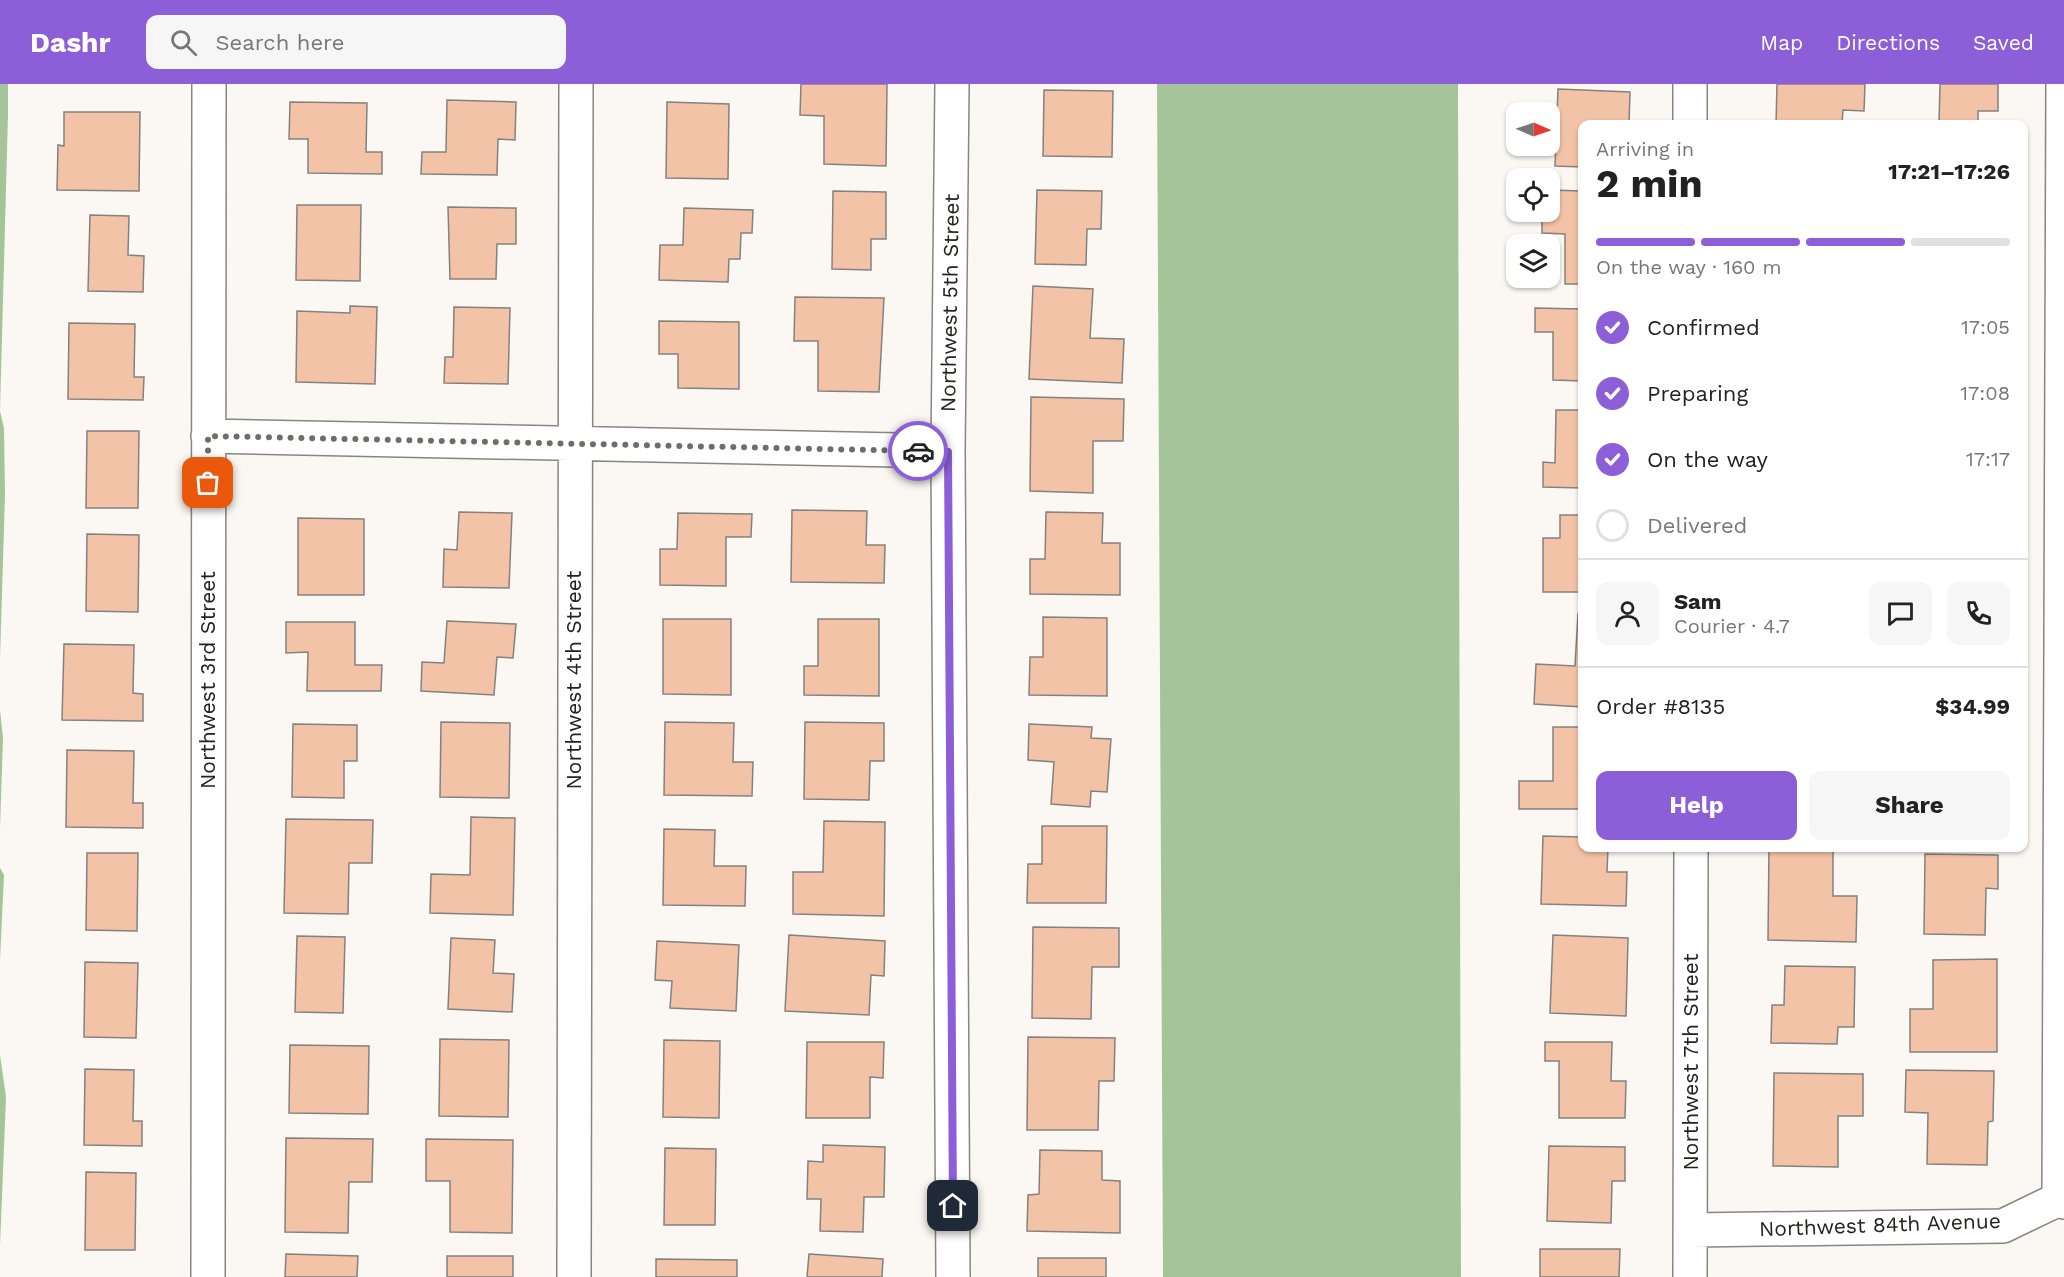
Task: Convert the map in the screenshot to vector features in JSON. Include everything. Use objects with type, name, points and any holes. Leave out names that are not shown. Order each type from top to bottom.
[{"type":"street","name":"Northwest 3rd Street","points":[[208,1277],[209,84]]},
{"type":"street","name":"Northwest 4th Street","points":[[574,1277],[576,84]]},
{"type":"street","name":"Northwest 5th Street","points":[[952,84],[948,452],[953,1277]]},
{"type":"street","points":[[1690,84],[1690,120]]},
{"type":"street","points":[[2061,1200],[2063,84]]},
{"type":"street","points":[[208,436],[948,452]]},
{"type":"street","name":"Northwest 7th Street","points":[[1690,852],[1690,1277]]},
{"type":"street","name":"Northwest 84th Avenue","points":[[1691,1230],[2003,1226],[2061,1200]]},
{"type":"shaded area","points":[[0,84],[8,84],[8,115],[0,411]]},
{"type":"shaded area","points":[[1157,84],[1458,84],[1461,1277],[1163,1277]]},
{"type":"shaded area","points":[[0,411],[4,428],[5,494],[0,659]]},
{"type":"shaded area","points":[[0,710],[3,738],[0,829]]},
{"type":"shaded area","points":[[0,868],[4,875],[0,960]]},
{"type":"shaded area","points":[[0,1055],[6,1097],[0,1246]]},
{"type":"building","points":[[801,84],[887,84],[886,166],[824,164],[824,116],[800,115]]},
{"type":"building","points":[[1777,84],[1865,84],[1864,111],[1843,110],[1842,120],[1776,120]]},
{"type":"building","points":[[1940,84],[1998,84],[1998,111],[1978,111],[1978,120],[1939,120]]},
{"type":"building","points":[[1558,89],[1630,92],[1629,120],[1578,120],[1578,167],[1555,166],[1555,156],[1560,156]]},
{"type":"building","points":[[1044,90],[1113,91],[1112,157],[1043,156]]},
{"type":"building","points":[[447,100],[516,102],[515,140],[498,139],[497,175],[421,174],[422,152],[446,152]]},
{"type":"building","points":[[290,102],[367,103],[366,152],[382,152],[382,174],[308,173],[308,139],[289,139]]},
{"type":"building","points":[[667,102],[729,104],[728,179],[666,178]]},
{"type":"building","points":[[64,112],[140,112],[139,191],[57,190],[58,145],[64,146]]},
{"type":"building","points":[[1037,190],[1102,191],[1101,229],[1087,229],[1086,265],[1035,264]]},
{"type":"building","points":[[1560,190],[1578,191],[1578,284],[1565,284],[1565,234],[1542,233],[1542,222],[1560,222]]},
{"type":"building","points":[[833,191],[886,192],[886,239],[871,239],[871,270],[832,269]]},
{"type":"building","points":[[297,205],[361,205],[360,281],[296,280]]},
{"type":"building","points":[[448,207],[516,208],[516,244],[497,244],[496,279],[450,279]]},
{"type":"building","points":[[684,208],[753,210],[752,233],[741,233],[740,259],[729,259],[728,282],[659,280],[660,245],[683,245]]},
{"type":"building","points":[[90,215],[129,216],[128,255],[144,256],[143,292],[88,291]]},
{"type":"building","points":[[1033,286],[1093,289],[1090,338],[1124,339],[1122,383],[1029,379]]},
{"type":"building","points":[[795,297],[884,298],[879,392],[818,391],[818,341],[794,341]]},
{"type":"building","points":[[350,306],[377,307],[375,384],[296,382],[297,311],[350,313]]},
{"type":"building","points":[[454,307],[510,308],[508,384],[444,383],[445,357],[453,357]]},
{"type":"building","points":[[1535,308],[1578,309],[1578,381],[1553,380],[1553,332],[1535,332]]},
{"type":"building","points":[[659,321],[739,322],[739,389],[678,388],[678,354],[659,354]]},
{"type":"building","points":[[69,323],[135,324],[134,377],[144,377],[143,400],[68,399]]},
{"type":"building","points":[[1031,397],[1124,399],[1123,441],[1093,441],[1093,493],[1030,491]]},
{"type":"building","points":[[1556,410],[1578,410],[1578,488],[1543,487],[1543,462],[1555,463]]},
{"type":"building","points":[[87,431],[139,431],[138,508],[86,508]]},
{"type":"building","points":[[792,510],[867,511],[866,545],[885,545],[884,583],[791,582]]},
{"type":"building","points":[[459,512],[512,513],[509,588],[443,587],[444,549],[457,550]]},
{"type":"building","points":[[1046,512],[1103,513],[1102,543],[1120,543],[1120,595],[1030,594],[1030,559],[1045,559]]},
{"type":"building","points":[[678,513],[752,514],[751,537],[726,537],[726,586],[660,585],[660,549],[677,549]]},
{"type":"building","points":[[1560,515],[1578,515],[1578,592],[1543,592],[1543,538],[1560,538]]},
{"type":"building","points":[[298,518],[364,519],[364,595],[298,595]]},
{"type":"building","points":[[87,534],[139,535],[138,612],[86,611]]},
{"type":"building","points":[[1578,614],[1578,707],[1534,704],[1536,664],[1575,666]]},
{"type":"building","points":[[1043,617],[1107,618],[1107,696],[1029,695],[1030,657],[1043,657]]},
{"type":"building","points":[[663,619],[731,619],[731,695],[663,694]]},
{"type":"building","points":[[818,619],[879,619],[879,696],[804,695],[804,666],[818,666]]},
{"type":"building","points":[[447,621],[516,624],[513,658],[497,657],[494,695],[421,691],[422,662],[444,663]]},
{"type":"building","points":[[286,622],[355,622],[355,665],[382,665],[381,691],[307,691],[308,652],[286,653]]},
{"type":"building","points":[[64,644],[134,645],[133,693],[143,694],[143,721],[62,720]]},
{"type":"building","points":[[441,722],[510,723],[509,798],[440,797]]},
{"type":"building","points":[[665,722],[734,723],[733,762],[753,762],[752,796],[664,795]]},
{"type":"building","points":[[805,722],[884,723],[884,761],[870,761],[869,800],[804,799]]},
{"type":"building","points":[[293,724],[357,725],[357,761],[344,761],[344,798],[292,797]]},
{"type":"building","points":[[1029,724],[1092,727],[1091,738],[1111,739],[1107,792],[1091,791],[1090,807],[1051,804],[1054,762],[1028,760]]},
{"type":"building","points":[[1553,727],[1578,727],[1578,809],[1519,809],[1519,781],[1553,781]]},
{"type":"building","points":[[67,750],[134,751],[133,803],[143,803],[143,828],[66,827]]},
{"type":"building","points":[[471,817],[515,818],[513,915],[430,913],[431,874],[470,875]]},
{"type":"building","points":[[286,819],[373,820],[372,863],[349,863],[348,914],[284,913]]},
{"type":"building","points":[[824,821],[885,822],[884,916],[793,914],[793,872],[823,872]]},
{"type":"building","points":[[1042,826],[1107,826],[1106,903],[1027,903],[1028,864],[1042,864]]},
{"type":"building","points":[[664,829],[715,830],[714,866],[746,866],[745,906],[663,905]]},
{"type":"building","points":[[1543,836],[1578,837],[1578,852],[1608,852],[1607,872],[1627,872],[1626,906],[1541,904]]},
{"type":"building","points":[[1769,852],[1833,852],[1833,896],[1857,896],[1856,942],[1768,940]]},
{"type":"building","points":[[87,853],[138,853],[137,931],[86,930]]},
{"type":"building","points":[[1925,854],[1998,855],[1998,889],[1986,888],[1985,935],[1924,934]]},
{"type":"building","points":[[1033,927],[1119,928],[1119,967],[1092,967],[1091,1019],[1032,1018]]},
{"type":"building","points":[[789,935],[885,941],[884,976],[871,975],[869,1015],[785,1011]]},
{"type":"building","points":[[1553,935],[1628,938],[1626,1016],[1550,1013]]},
{"type":"building","points":[[297,936],[345,937],[343,1013],[295,1012]]},
{"type":"building","points":[[451,938],[495,940],[493,973],[514,974],[512,1012],[448,1009]]},
{"type":"building","points":[[657,941],[739,945],[736,1011],[670,1008],[672,981],[655,980]]},
{"type":"building","points":[[1997,959],[1997,1052],[1910,1052],[1910,1009],[1933,1009],[1933,960]]},
{"type":"building","points":[[85,962],[138,963],[136,1038],[84,1037]]},
{"type":"building","points":[[1785,966],[1855,967],[1854,1027],[1838,1027],[1837,1044],[1771,1043],[1772,1005],[1784,1005]]},
{"type":"building","points":[[1028,1037],[1115,1038],[1114,1081],[1099,1081],[1098,1130],[1027,1130]]},
{"type":"building","points":[[440,1039],[509,1040],[508,1117],[439,1116]]},
{"type":"building","points":[[664,1040],[720,1041],[719,1118],[663,1117]]},
{"type":"building","points":[[807,1042],[884,1042],[883,1078],[870,1077],[870,1118],[806,1118]]},
{"type":"building","points":[[1545,1042],[1612,1042],[1611,1081],[1626,1081],[1625,1118],[1559,1118],[1559,1061],[1545,1061]]},
{"type":"building","points":[[290,1045],[369,1046],[368,1114],[289,1113]]},
{"type":"building","points":[[85,1069],[134,1070],[133,1121],[142,1121],[142,1146],[84,1145]]},
{"type":"building","points":[[1906,1070],[1994,1071],[1993,1121],[1988,1122],[1987,1165],[1927,1164],[1928,1113],[1905,1112]]},
{"type":"building","points":[[1774,1073],[1863,1074],[1863,1116],[1838,1116],[1838,1167],[1773,1166]]},
{"type":"building","points":[[286,1138],[373,1139],[372,1182],[349,1182],[348,1233],[285,1232]]},
{"type":"building","points":[[426,1139],[513,1140],[512,1233],[450,1232],[450,1181],[426,1181]]},
{"type":"building","points":[[823,1145],[885,1147],[884,1197],[864,1197],[863,1232],[820,1231],[821,1199],[807,1199],[808,1161],[823,1162]]},
{"type":"building","points":[[1549,1146],[1625,1147],[1625,1181],[1612,1181],[1611,1223],[1547,1221]]},
{"type":"building","points":[[665,1148],[716,1149],[715,1225],[664,1225]]},
{"type":"building","points":[[1040,1150],[1102,1151],[1102,1180],[1120,1181],[1120,1233],[1027,1231],[1028,1195],[1039,1194]]},
{"type":"building","points":[[86,1172],[136,1173],[135,1250],[85,1250]]},
{"type":"building","points":[[1540,1249],[1620,1249],[1619,1277],[1540,1277]]},
{"type":"building","points":[[286,1254],[358,1256],[357,1277],[285,1277]]},
{"type":"building","points":[[809,1254],[883,1259],[882,1277],[807,1277]]},
{"type":"building","points":[[447,1256],[513,1256],[513,1277],[447,1277]]},
{"type":"building","points":[[1038,1258],[1106,1258],[1106,1277],[1038,1277]]},
{"type":"building","points":[[656,1259],[737,1260],[737,1277],[656,1277]]},
{"type":"way so far","points":[[208,483],[208,436],[918,451]]},
{"type":"route","points":[[918,451],[948,452],[953,1206]]}]
